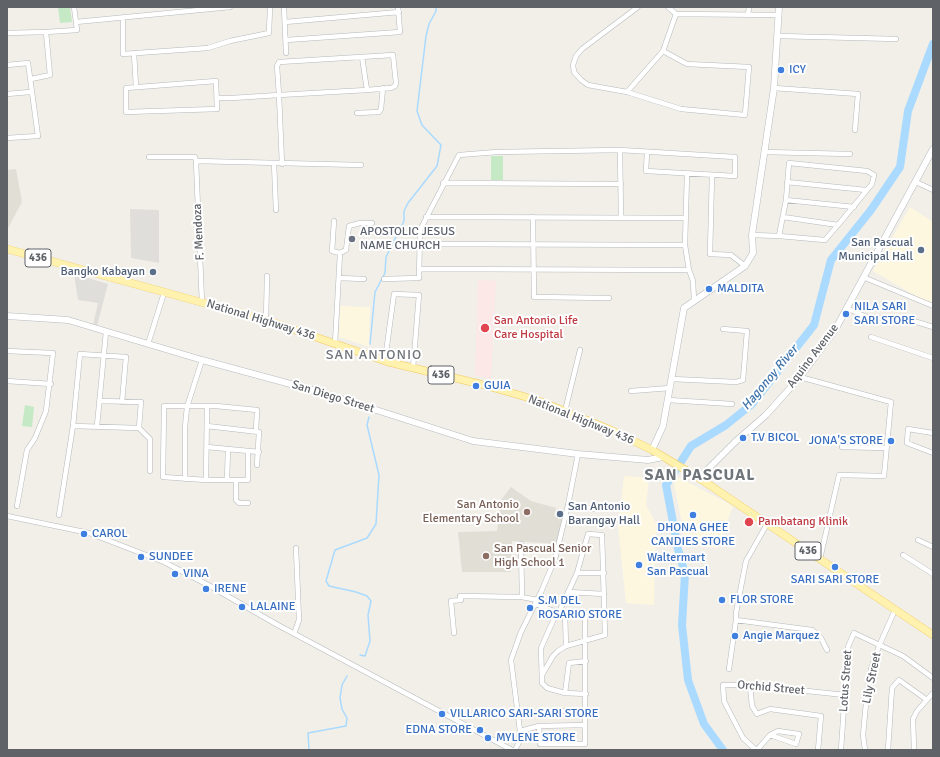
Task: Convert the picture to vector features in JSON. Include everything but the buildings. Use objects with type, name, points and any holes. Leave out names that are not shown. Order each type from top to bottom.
[{"type":"main road","name":"National Highway 436","points":[[7,249],[266,320],[385,360],[480,384],[542,402],[611,430],[652,450],[699,478],[933,635]]},
{"type":"street","points":[[7,33],[77,30],[74,7]]},
{"type":"street","points":[[76,22],[122,19],[230,7]]},
{"type":"street","points":[[122,19],[123,54],[134,54],[208,48],[230,40],[270,33],[270,7]]},
{"type":"street","points":[[284,7],[286,53]]},
{"type":"street","points":[[638,7],[582,49],[576,56],[573,65],[574,72],[588,84],[627,92],[681,109],[745,115],[749,67],[687,64],[663,51]]},
{"type":"street","points":[[668,7],[676,14],[779,15]]},
{"type":"street","points":[[748,15],[749,7]]},
{"type":"street","points":[[652,450],[663,426],[684,308],[745,266],[753,253],[752,235],[774,88],[779,7]]},
{"type":"street","points":[[285,22],[398,10],[400,32],[286,40]]},
{"type":"street","points":[[627,92],[663,51],[676,14]]},
{"type":"street","points":[[31,79],[50,75],[46,32]]},
{"type":"street","points":[[778,36],[896,39]]},
{"type":"street","points":[[134,54],[136,87]]},
{"type":"street","points":[[217,98],[279,95],[367,90],[395,86],[393,55],[279,62],[277,66],[279,95],[282,164]]},
{"type":"street","points":[[362,57],[367,90]]},
{"type":"street","points":[[7,64],[28,63],[31,79],[30,92],[38,136],[7,138]]},
{"type":"street","points":[[216,81],[217,109],[126,112],[126,88],[136,87],[216,81]]},
{"type":"street","points":[[357,113],[379,112],[384,88]]},
{"type":"street","points":[[774,88],[858,94],[855,130]]},
{"type":"street","points":[[7,94],[30,92]]},
{"type":"street","points":[[620,150],[621,217]]},
{"type":"street","points":[[384,279],[418,278],[420,230],[443,183],[460,155],[497,152],[620,150],[735,157],[735,176],[646,171],[647,152]]},
{"type":"street","name":"Aquino Avenue","points":[[699,478],[766,415],[800,376],[835,330],[863,276],[933,150]]},
{"type":"street","points":[[764,152],[850,154]]},
{"type":"street","points":[[779,236],[786,200],[789,163],[792,153]]},
{"type":"street","points":[[149,157],[195,157],[196,161],[361,165]]},
{"type":"street","name":"F. Mendoza","points":[[196,161],[202,302]]},
{"type":"street","points":[[274,163],[276,210]]},
{"type":"street","points":[[752,235],[825,240],[872,184],[874,176],[867,171],[789,163]]},
{"type":"street","points":[[687,174],[685,245],[689,270],[693,281],[694,300]]},
{"type":"street","points":[[712,175],[710,254],[731,255],[745,266]]},
{"type":"street","points":[[787,182],[866,190]]},
{"type":"street","points":[[916,182],[933,190]]},
{"type":"street","points":[[443,183],[620,184]]},
{"type":"street","points":[[786,200],[854,207]]},
{"type":"street","points":[[426,217],[685,218]]},
{"type":"street","points":[[534,217],[534,297],[609,298]]},
{"type":"street","points":[[783,217],[838,225]]},
{"type":"street","points":[[334,221],[332,251],[340,253],[346,250],[350,226],[360,223],[372,223]]},
{"type":"street","points":[[420,244],[685,245]]},
{"type":"street","points":[[335,344],[340,253]]},
{"type":"street","points":[[419,269],[689,270]]},
{"type":"street","points":[[266,320],[267,276]]},
{"type":"street","points":[[863,276],[933,306]]},
{"type":"street","points":[[339,278],[364,279]]},
{"type":"street","points":[[148,344],[164,293]]},
{"type":"street","points":[[385,360],[394,294],[419,295],[413,368]]},
{"type":"street","points":[[846,308],[872,318],[907,319],[933,327]]},
{"type":"street","name":"San Diego Street","points":[[7,316],[68,320],[202,360],[320,392],[473,441],[578,454],[648,460],[663,457]]},
{"type":"street","points":[[672,379],[736,382],[743,380],[747,331],[723,328]]},
{"type":"street","points":[[97,426],[106,332]]},
{"type":"street","points":[[871,337],[933,358]]},
{"type":"street","points":[[565,411],[580,350]]},
{"type":"street","points":[[7,351],[53,353],[51,384],[46,411],[36,438],[27,450],[17,506]]},
{"type":"street","points":[[59,515],[73,426],[80,354],[126,357],[122,402]]},
{"type":"street","points":[[185,478],[185,427],[187,407],[202,360]]},
{"type":"street","points":[[800,376],[891,402],[884,476],[839,475],[820,559]]},
{"type":"street","points":[[7,381],[51,384]]},
{"type":"street","points":[[631,391],[670,388]]},
{"type":"street","points":[[100,400],[141,402],[139,428]]},
{"type":"street","points":[[668,400],[732,404]]},
{"type":"street","points":[[248,450],[248,480],[206,480],[163,477],[164,406],[207,406],[257,410],[256,431]]},
{"type":"street","points":[[206,480],[207,406]]},
{"type":"street","points":[[73,426],[139,428],[150,439],[150,471]]},
{"type":"street","points":[[207,426],[256,431],[260,434],[257,465]]},
{"type":"street","points":[[933,433],[908,430],[907,442],[933,453]]},
{"type":"street","points":[[207,447],[259,452]]},
{"type":"street","points":[[842,447],[886,448]]},
{"type":"street","points":[[227,480],[228,449]]},
{"type":"street","points":[[7,516],[89,533],[164,562],[294,634],[514,750],[519,742],[520,731],[511,660],[521,632],[555,559],[578,454]]},
{"type":"street","points":[[236,480],[236,500],[239,503],[248,503]]},
{"type":"street","points":[[568,505],[595,509]]},
{"type":"street","points":[[729,669],[736,613],[746,561],[767,524]]},
{"type":"street","points":[[542,675],[553,656],[566,646],[605,635],[602,535],[588,534],[577,573],[541,648],[542,675],[544,686],[565,693],[586,694]]},
{"type":"street","points":[[918,540],[933,547]]},
{"type":"street","points":[[521,544],[522,597]]},
{"type":"street","points":[[294,634],[299,620],[296,548]]},
{"type":"street","points":[[903,555],[933,574]]},
{"type":"street","points":[[577,573],[604,573]]},
{"type":"street","points":[[568,592],[604,594]]},
{"type":"street","points":[[454,633],[451,601],[461,600],[460,596],[522,597],[558,612],[604,614]]},
{"type":"street","name":"Lily Street","points":[[865,750],[863,735],[871,669],[879,646],[895,610]]},
{"type":"street","points":[[565,612],[566,646]]},
{"type":"street","points":[[539,726],[540,744],[585,744],[585,613]]},
{"type":"street","points":[[736,620],[812,630],[822,638],[827,650]]},
{"type":"street","name":"Lotus Street","points":[[842,750],[848,647],[854,633],[903,656],[933,678]]},
{"type":"street","points":[[565,693],[569,663],[586,661]]},
{"type":"street","points":[[888,750],[892,688],[899,680],[926,700]]},
{"type":"street","name":"Orchid Street","points":[[756,750],[743,738],[724,701],[723,686],[750,686],[845,695]]},
{"type":"street","points":[[750,686],[752,706],[757,714],[770,708],[821,716],[818,750]]},
{"type":"street","points":[[914,750],[913,719],[917,711],[933,693]]},
{"type":"street","points":[[549,711],[586,711]]},
{"type":"street","points":[[520,731],[539,726],[584,725]]},
{"type":"street","points":[[756,750],[770,735],[778,731],[798,734],[796,744],[770,735]]},
{"type":"shaded area","points":[[16,169],[22,202],[7,230],[7,170]]},
{"type":"shaded area","points":[[910,207],[933,222],[933,304],[928,303],[873,271]]},
{"type":"shaded area","points":[[130,209],[159,210],[159,263],[131,258]]},
{"type":"shaded area","points":[[74,274],[108,284],[97,326],[93,325],[98,303],[78,300]]},
{"type":"shaded area","name":"San Antonio Life Care Hospital","points":[[478,280],[496,281],[491,379],[475,375]]},
{"type":"shaded area","points":[[340,306],[370,307],[369,347],[339,337]]},
{"type":"shaded area","name":"Waltermart San Pascual","points":[[624,476],[649,478],[646,505],[656,524],[654,605],[626,603],[618,526]]},
{"type":"shaded area","points":[[678,477],[733,506],[718,548],[682,544],[683,528],[674,483]]},
{"type":"shaded area","points":[[511,487],[531,501],[556,508],[554,516],[564,519],[557,544],[512,541],[511,572],[462,572],[458,532],[497,531],[501,500]]},
{"type":"green space","points":[[58,7],[70,7],[72,22],[60,23]]},
{"type":"green space","points":[[491,156],[503,156],[503,180],[491,180]]},
{"type":"green space","points":[[25,405],[34,407],[32,427],[22,426]]},
{"type":"waterway","points":[[370,344],[375,292],[385,273],[386,257],[404,221],[404,211],[408,203],[437,166],[441,145],[422,125],[417,111],[426,36],[429,24],[436,11],[436,7]]},
{"type":"waterway","name":"Hagonoy River","points":[[723,750],[704,724],[688,680],[682,625],[685,574],[678,549],[666,485],[691,446],[726,425],[752,404],[814,325],[831,260],[871,210],[900,167],[908,111],[933,44]]},
{"type":"waterway","points":[[360,655],[365,656],[370,641],[368,615],[371,601],[367,596],[356,592],[329,586],[326,581],[335,550],[367,538],[376,524],[379,475],[367,425],[369,417]]},
{"type":"waterway","points":[[309,750],[308,733],[346,726],[347,718],[342,709],[340,698],[342,685],[347,676]]},
{"type":"place","name":"ICY","points":[[781,70]]},
{"type":"place","name":"APOSTOLIC JESUS NAME CHURCH","points":[[352,239]]},
{"type":"place","name":"San Pascual Municipal Hall","points":[[921,250]]},
{"type":"place","name":"Bangko Kabayan","points":[[153,272]]},
{"type":"place","name":"MALDITA","points":[[709,289]]},
{"type":"place","name":"NILA SARI SARI STORE","points":[[846,314]]},
{"type":"place","name":"San Antonio Life Care Hospital","points":[[485,328]]},
{"type":"place","name":"GUIA","points":[[476,386]]},
{"type":"place","name":"T.V BICOL","points":[[743,438]]},
{"type":"place","name":"JONA'S STORE","points":[[891,441]]},
{"type":"place","name":"San Antonio Elementary School","points":[[527,512]]},
{"type":"place","name":"San Antonio Barangay Hall","points":[[560,514]]},
{"type":"place","name":"DHONA GHEE CANDIES STORE","points":[[693,515]]},
{"type":"place","name":"Pambatang Klinik","points":[[749,522]]},
{"type":"place","name":"CAROL","points":[[84,534]]},
{"type":"place","name":"San Pascual Senior High School 1","points":[[486,556]]},
{"type":"place","name":"SUNDEE","points":[[141,557]]},
{"type":"place","name":"Waltermart San Pascual","points":[[639,565]]},
{"type":"place","name":"SARI SARI STORE","points":[[835,567]]},
{"type":"place","name":"VINA","points":[[175,574]]},
{"type":"place","name":"IRENE","points":[[206,589]]},
{"type":"place","name":"FLOR STORE","points":[[722,600]]},
{"type":"place","name":"LALAINE","points":[[242,607]]},
{"type":"place","name":"S.M DEL ROSARIO STORE","points":[[530,608]]},
{"type":"place","name":"Angie Marquez","points":[[735,636]]},
{"type":"place","name":"VILLARICO SARI-SARI STORE","points":[[442,714]]},
{"type":"place","name":"EDNA STORE","points":[[480,730]]},
{"type":"place","name":"MYLENE STORE","points":[[488,738]]},
{"type":"district","name":"SAN ANTONIO","points":[[374,355]]},
{"type":"district","name":"SAN PASCUAL","points":[[700,476]]}]
